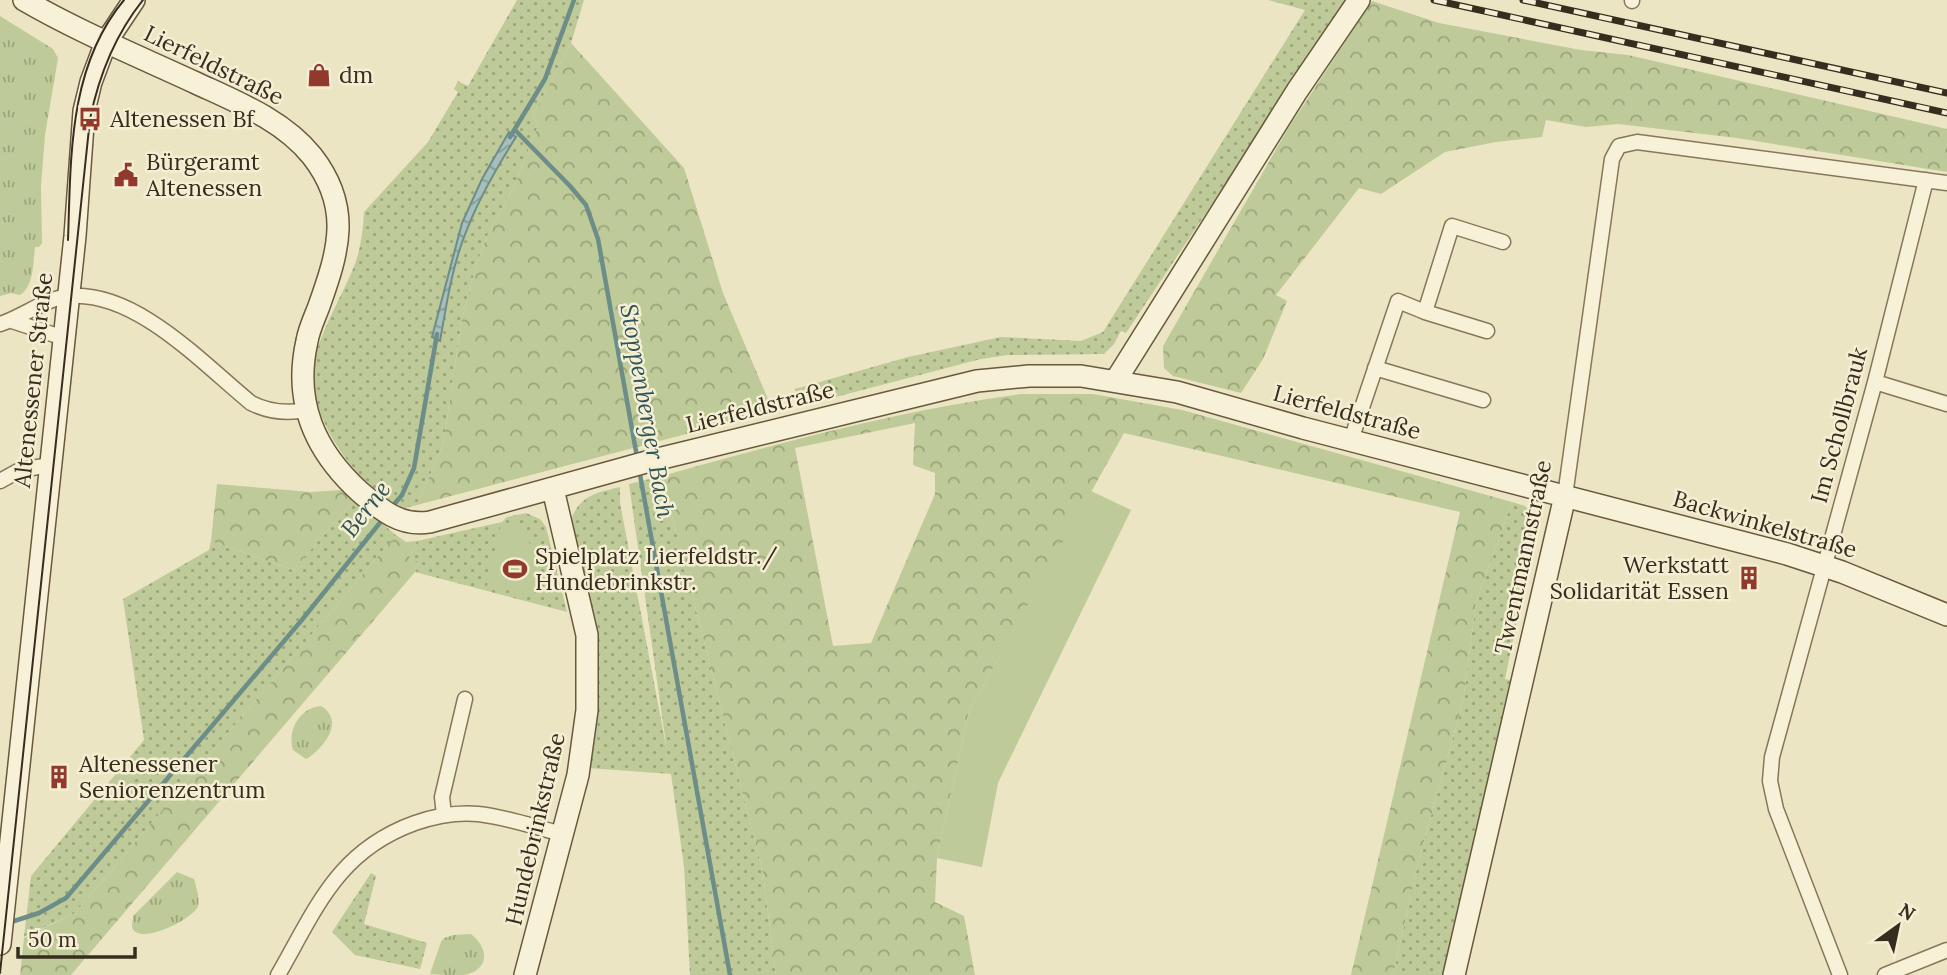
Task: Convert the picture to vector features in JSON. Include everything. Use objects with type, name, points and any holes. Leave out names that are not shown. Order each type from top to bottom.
[{"type":"main road","name":"Lierfeldstraße","points":[[24,0],[64,23],[270,120],[312,156],[337,200],[340,233],[331,272],[307,339],[303,388],[306,410],[315,437],[328,459],[370,501],[400,520],[417,524],[430,522],[650,461],[977,382],[1055,376],[1116,380],[1177,392],[1566,496]]},
{"type":"main road","name":"Altenessener Straße","points":[[0,944],[64,338],[84,111],[91,82],[106,42],[134,0]]},
{"type":"main road","points":[[1116,380],[1297,91],[1359,0]]},
{"type":"main road","name":"Hundebrinkstraße","points":[[525,975],[584,746],[589,667],[587,635],[552,489]]},
{"type":"main road","name":"Backwinkelstraße","points":[[1566,496],[1825,566],[1947,615]]},
{"type":"main road","name":"Twentmannstraße","points":[[1454,975],[1566,496]]},
{"type":"street","name":"Twentmannstraße","points":[[1566,496],[1612,159],[1619,146],[1637,142],[1926,180]]},
{"type":"street","points":[[1926,180],[1947,183]]},
{"type":"street","name":"Im Schollbrauk","points":[[1840,975],[1776,809],[1770,781],[1772,757],[1875,382],[1926,180]]},
{"type":"street","points":[[1425,312],[1452,226],[1503,242]]},
{"type":"street","points":[[6,322],[68,296],[110,302],[143,316],[251,403],[279,412],[306,410]]},
{"type":"street","points":[[1351,440],[1398,301],[1488,331]]},
{"type":"street","points":[[6,322],[64,338]]},
{"type":"street","points":[[1375,369],[1483,400]]},
{"type":"street","points":[[1875,382],[1947,404]]},
{"type":"street","points":[[0,481],[20,470],[50,465]]},
{"type":"street","points":[[444,815],[442,797],[465,699]]},
{"type":"street","points":[[278,975],[324,895],[354,857],[384,836],[444,815],[480,814],[562,834]]},
{"type":"street","points":[[1885,975],[1947,950]]},
{"type":"green space","points":[[517,0],[584,0],[571,43],[533,115],[538,126],[515,184],[489,232],[477,262],[462,319],[443,445],[417,505],[405,508],[366,482],[332,438],[313,392],[312,371],[321,339],[355,264],[364,212],[428,142],[458,92],[454,89],[458,81],[468,86]]},
{"type":"green space","points":[[1268,0],[1348,0],[1126,333],[1121,331],[1104,354],[1008,355],[981,359],[801,406],[795,389],[908,357],[1001,337],[1081,341],[1103,332],[1305,10]]},
{"type":"green space","points":[[1372,1],[1439,23],[1581,50],[1628,55],[1947,129],[1947,172],[1737,138],[1618,124],[1586,127],[1546,120],[1542,137],[1445,152],[1381,194],[1359,188],[1276,295],[1287,301],[1263,359],[1241,393],[1173,376],[1164,368],[1163,346],[1289,127]]},
{"type":"green space","points":[[0,16],[53,49],[58,58],[45,135],[41,186],[42,243],[35,247],[32,274],[25,291],[20,295],[11,293],[0,296]]},
{"type":"green space","points":[[571,43],[684,168],[723,293],[773,411],[417,505],[443,445],[462,319],[477,262],[489,232],[515,184],[538,126],[533,115]]},
{"type":"green space","points":[[1021,394],[1093,394],[1182,410],[1512,502],[1476,602],[1463,701],[1419,859],[1393,975],[1351,975],[1460,512],[1124,433],[969,711],[937,858],[935,902],[964,916],[975,975],[776,975],[763,873],[662,476],[840,429]],"holes":[[[915,423],[913,465],[935,473],[935,494],[871,643],[833,646],[795,448]]]},
{"type":"green space","points":[[662,476],[763,873],[776,975],[690,975],[684,866],[671,774],[588,768],[594,742],[598,663],[572,517],[586,499],[620,487],[620,503],[667,751],[629,484]]},
{"type":"green space","points":[[217,484],[311,492],[341,490],[354,500],[293,570],[211,541]]},
{"type":"green space","points":[[1091,491],[1131,510],[998,783],[982,867],[937,858],[969,711]]},
{"type":"green space","points":[[354,500],[396,535],[75,913],[24,937],[31,876],[144,740],[123,599],[209,550],[211,541],[293,570]]},
{"type":"green space","points":[[1512,502],[1525,506],[1534,516],[1535,531],[1505,679],[1514,681],[1452,975],[1393,975],[1419,859],[1463,701],[1476,602]]},
{"type":"green space","points":[[526,513],[540,519],[546,527],[567,612],[415,572],[420,563],[409,558],[417,541],[502,522],[507,517]]},
{"type":"green space","name":"Spielplatz Lierfeldstr./ Hundebrinkstr.","points":[[501,524],[532,531],[528,549],[543,553],[533,596],[487,586]]},
{"type":"green space","points":[[396,535],[406,542],[417,541],[409,558],[421,563],[415,572],[71,975],[20,975],[24,938],[75,913]]},
{"type":"green space","points":[[321,706],[332,719],[332,727],[325,742],[306,759],[293,750],[293,728],[306,711]]},
{"type":"green space","points":[[177,872],[194,879],[198,906],[177,924],[154,933],[136,932],[132,927],[133,916]]},
{"type":"green space","points":[[371,873],[376,876],[364,924],[427,943],[420,969],[355,955],[332,932]]},
{"type":"green space","points":[[471,934],[484,952],[479,968],[464,975],[430,974],[444,938]]},
{"type":"water","points":[[509,132],[516,137],[480,200],[459,252],[440,341],[432,337],[462,223],[482,179]]},
{"type":"waterway","name":"Berne","points":[[510,137],[545,79],[574,0]]},
{"type":"waterway","name":"Stoppenberger Bach","points":[[515,130],[586,205],[598,239],[637,457]]},
{"type":"waterway","name":"Berne","points":[[390,509],[402,495],[414,468],[437,334]]},
{"type":"waterway","name":"Stoppenberger Bach","points":[[639,469],[730,975]]},
{"type":"waterway","name":"Berne","points":[[8,923],[39,913],[66,898],[301,621],[383,519]]},
{"type":"tram line","points":[[68,240],[72,146],[82,84],[92,54],[106,26],[124,0]]},
{"type":"tram line","points":[[0,973],[90,119],[109,56],[124,27],[143,0]]},
{"type":"railway","points":[[1434,0],[1947,113]]},
{"type":"railway","points":[[1523,0],[1947,93]]},
{"type":"place","name":"dm","points":[[319,75]]},
{"type":"place","name":"Altenessen Bf","points":[[90,119]]},
{"type":"place","name":"Bürgeramt Altenessen","points":[[126,175]]},
{"type":"place","name":"Spielplatz Lierfeldstr./ Hundebrinkstr.","points":[[515,569]]},
{"type":"place","name":"Werkstatt Solidarität Essen","points":[[1749,578]]},
{"type":"place","name":"Altenessener Seniorenzentrum","points":[[59,777]]}]
